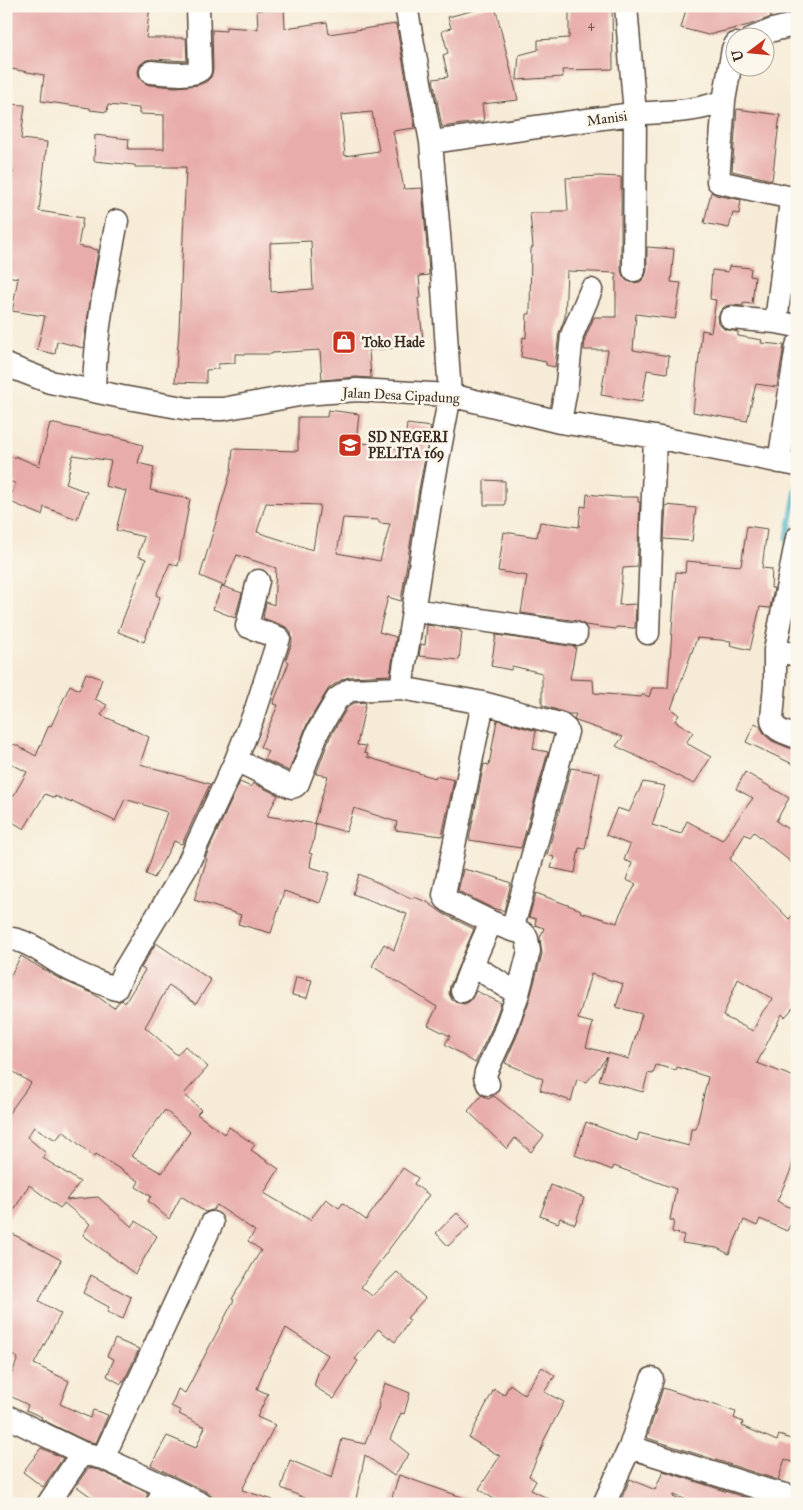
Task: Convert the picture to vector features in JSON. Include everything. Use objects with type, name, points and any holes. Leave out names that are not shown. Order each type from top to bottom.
[{"type":"street","points":[[151,72],[188,74],[196,73],[200,70],[198,6]]},
{"type":"street","points":[[401,688],[432,491],[450,395],[431,142],[406,6]]},
{"type":"street","points":[[626,6],[635,114],[634,270]]},
{"type":"street","points":[[776,29],[797,24]]},
{"type":"street","points":[[728,78],[724,101],[718,181],[794,197],[786,324],[731,318]]},
{"type":"street","name":"Manisi","points":[[431,142],[635,114],[687,111],[715,105],[724,101]]},
{"type":"street","points":[[94,391],[94,368],[101,302],[117,221]]},
{"type":"street","points":[[560,422],[567,383],[572,336],[591,290]]},
{"type":"street","points":[[788,463],[797,346]]},
{"type":"street","name":"Jalan Desa Cipadung","points":[[6,365],[50,382],[189,409],[223,409],[304,394],[349,390],[450,395],[560,422],[655,437],[788,463]]},
{"type":"street","points":[[648,632],[655,437]]},
{"type":"street","points":[[794,736],[775,728],[772,724],[772,718],[776,671],[775,650],[797,538]]},
{"type":"street","points":[[6,938],[24,942],[72,971],[116,990],[124,971],[186,868],[236,760],[256,709],[279,638],[247,626],[258,581]]},
{"type":"street","points":[[413,610],[576,634]]},
{"type":"street","points":[[775,650],[797,655]]},
{"type":"street","points":[[236,760],[285,784],[292,787],[295,786],[298,783],[318,730],[336,699],[350,690],[401,688],[483,703],[560,724],[567,732],[512,930]]},
{"type":"street","points":[[483,703],[444,895],[450,902],[491,922],[523,933],[527,939],[529,951],[518,994],[504,1033],[486,1072],[485,1077],[488,1084]]},
{"type":"street","points":[[462,991],[491,922]]},
{"type":"street","points":[[472,966],[518,994]]},
{"type":"street","points":[[48,1504],[92,1455],[212,1223]]},
{"type":"street","points":[[608,1503],[630,1448],[652,1380]]},
{"type":"street","points":[[6,1416],[92,1455],[160,1495],[201,1504]]},
{"type":"street","points":[[630,1448],[797,1498]]},
{"type":"building","points":[[6,6],[150,6],[146,38],[186,38],[187,61],[146,60],[140,65],[139,77],[149,85],[176,87],[198,85],[206,82],[211,77],[213,70],[212,30],[226,31],[226,27],[258,29],[257,10],[262,10],[262,6],[284,6],[285,28],[327,22],[329,34],[396,24],[415,128],[393,131],[404,189],[422,188],[429,275],[419,276],[421,298],[418,298],[423,339],[417,340],[418,346],[369,350],[371,378],[356,377],[322,380],[320,350],[272,354],[235,354],[235,363],[218,364],[218,369],[206,370],[206,383],[175,382],[186,167],[135,167],[135,165],[94,161],[95,135],[129,139],[128,149],[164,149],[164,115],[139,114],[139,108],[108,105],[107,112],[41,101],[44,75],[6,68]],"holes":[[[372,112],[379,151],[345,156],[341,115]],[[311,241],[313,289],[271,292],[270,243]]]},
{"type":"building","points":[[495,6],[518,100],[482,104],[484,121],[442,127],[433,79],[448,77],[443,55],[448,53],[442,31],[451,28],[448,17]]},
{"type":"building","points":[[569,6],[612,6],[613,69],[562,70],[563,77],[517,80],[519,55],[538,50],[538,40],[569,38]]},
{"type":"building","points":[[687,6],[769,6],[771,17],[749,25],[726,28],[726,31],[708,35],[681,28]]},
{"type":"building","points":[[6,104],[25,105],[21,139],[47,142],[39,211],[83,218],[78,246],[98,250],[83,348],[57,341],[55,354],[37,350],[45,316],[12,311],[18,278],[6,276],[6,223],[13,171],[6,170]]},
{"type":"building","points":[[737,109],[780,115],[772,180],[732,171]]},
{"type":"building","points":[[621,177],[621,270],[623,277],[633,283],[640,282],[645,277],[647,270],[647,247],[674,249],[671,282],[681,283],[675,319],[636,314],[633,350],[669,356],[667,373],[647,370],[642,402],[601,395],[608,350],[584,350],[585,338],[594,317],[616,317],[616,273],[567,271],[565,317],[559,333],[555,367],[546,365],[546,362],[521,357],[523,337],[526,338],[527,314],[530,314],[531,248],[533,247],[530,213],[568,211],[566,178]]},
{"type":"building","points":[[711,192],[716,195],[741,200],[739,214],[733,213],[729,228],[704,223]]},
{"type":"building","points":[[729,266],[751,268],[750,276],[755,277],[752,304],[743,303],[743,306],[725,306],[718,316],[719,324],[724,329],[738,332],[738,336],[762,340],[761,343],[784,345],[777,387],[756,384],[747,421],[693,412],[702,330],[711,332],[716,300],[710,299],[712,270],[728,272]]},
{"type":"building","points":[[328,410],[359,414],[356,442],[404,449],[407,424],[431,427],[401,601],[388,597],[379,632],[396,637],[390,675],[349,677],[329,688],[307,724],[289,771],[264,759],[268,751],[260,747],[278,705],[273,704],[289,662],[286,660],[292,642],[289,629],[263,618],[266,602],[274,605],[276,568],[237,555],[224,586],[200,576],[231,471],[233,449],[298,451],[298,417],[327,417]],"holes":[[[266,503],[320,505],[313,550],[257,532]],[[343,518],[379,520],[379,523],[390,524],[380,561],[337,553]]]},
{"type":"building","points":[[50,423],[129,440],[143,445],[138,463],[154,467],[150,490],[190,499],[178,566],[170,563],[156,595],[160,597],[144,642],[118,632],[146,559],[138,556],[144,537],[116,530],[126,491],[105,486],[111,461],[73,455],[66,484],[87,492],[77,519],[44,507],[42,515],[8,501],[16,484],[6,479],[6,455],[15,458],[15,456],[39,466]]},
{"type":"building","points":[[484,480],[505,481],[505,505],[484,505]]},
{"type":"building","points":[[587,494],[638,497],[638,502],[640,502],[637,567],[623,568],[619,605],[636,604],[635,628],[616,627],[616,629],[585,625],[578,621],[521,613],[527,576],[498,571],[504,532],[537,537],[540,522],[579,527],[581,506],[586,507]]},
{"type":"building","points":[[666,505],[696,508],[692,541],[664,539]]},
{"type":"building","points":[[747,526],[767,529],[762,568],[772,569],[771,588],[774,588],[770,608],[760,607],[750,650],[730,645],[731,641],[697,638],[671,709],[679,715],[675,721],[693,732],[686,743],[711,757],[694,784],[616,746],[623,737],[576,721],[574,719],[576,714],[569,714],[542,705],[542,673],[512,666],[511,670],[491,666],[496,635],[576,647],[570,679],[593,680],[594,693],[641,697],[643,694],[649,697],[652,688],[668,688],[676,572],[685,573],[686,561],[741,566]]},
{"type":"building","points":[[222,586],[242,593],[235,618],[213,609]]},
{"type":"building","points":[[427,625],[460,630],[462,632],[459,660],[419,656],[421,644],[425,645]]},
{"type":"building","points":[[86,673],[102,679],[95,699],[107,705],[101,715],[149,737],[140,764],[210,784],[182,844],[174,841],[154,878],[146,874],[167,812],[125,799],[115,821],[72,801],[72,803],[45,794],[24,829],[6,818],[6,809],[27,772],[6,761],[6,758],[14,744],[36,756],[49,725],[51,726],[70,685],[79,690]]},
{"type":"building","points":[[366,702],[357,745],[366,746],[364,753],[368,754],[367,757],[435,778],[436,776],[454,780],[442,836],[395,830],[397,822],[354,808],[346,832],[314,823],[328,776],[316,774],[330,737],[347,708],[354,703]]},
{"type":"building","points":[[497,720],[536,731],[533,749],[548,752],[521,848],[469,840],[484,764],[489,765]]},
{"type":"building","points":[[755,723],[760,726],[765,735],[772,741],[797,749],[797,766],[746,742]]},
{"type":"building","points":[[571,768],[600,773],[585,849],[579,848],[575,873],[551,868],[554,857],[547,855]]},
{"type":"building","points":[[745,772],[789,798],[776,821],[797,835],[797,867],[754,832],[750,837],[745,834],[730,859],[789,919],[797,911],[797,1003],[785,1017],[782,1014],[757,1063],[797,1078],[797,1144],[791,1170],[777,1201],[797,1211],[787,1231],[760,1219],[757,1226],[744,1220],[729,1254],[717,1248],[682,1243],[684,1235],[672,1232],[674,1221],[670,1220],[676,1189],[614,1166],[612,1170],[575,1155],[586,1122],[637,1141],[639,1133],[689,1146],[691,1129],[696,1129],[708,1077],[677,1067],[676,1070],[656,1065],[653,1074],[648,1073],[643,1092],[599,1080],[607,1057],[587,1082],[577,1079],[571,1101],[540,1090],[543,1079],[505,1063],[530,998],[542,954],[540,938],[544,928],[535,925],[536,919],[529,917],[536,893],[581,910],[580,912],[617,923],[636,884],[626,880],[632,863],[624,860],[630,845],[606,835],[617,808],[629,812],[643,782],[665,786],[652,825],[681,834],[687,821],[722,840],[753,798],[736,789]],"holes":[[[591,974],[623,984],[616,1007],[642,1014],[629,1059],[586,1047],[593,1023],[578,1019]],[[738,979],[773,999],[763,1011],[753,1031],[723,1016]]]},
{"type":"building","points":[[240,782],[251,787],[253,783],[278,795],[267,816],[316,824],[313,843],[309,853],[312,854],[310,867],[330,873],[320,903],[284,891],[271,933],[238,924],[241,915],[194,900],[207,859],[205,858]]},
{"type":"building","points":[[463,869],[511,883],[504,911],[492,908],[458,891]]},
{"type":"building","points":[[359,874],[413,899],[414,897],[427,902],[444,914],[474,929],[450,986],[449,994],[452,1000],[465,1004],[470,1001],[476,991],[501,1003],[492,1028],[475,1063],[445,1044],[450,1036],[428,1025],[437,1007],[372,966],[384,944],[394,950],[407,914],[353,894]]},
{"type":"building","points":[[156,943],[211,980],[196,1004],[169,985],[145,1027],[177,1055],[185,1046],[208,1067],[184,1094],[201,1110],[197,1114],[224,1134],[229,1127],[255,1145],[251,1150],[279,1169],[264,1193],[310,1220],[326,1199],[339,1208],[343,1203],[366,1220],[403,1168],[418,1178],[414,1184],[429,1195],[361,1287],[372,1296],[397,1272],[425,1298],[407,1318],[410,1320],[395,1342],[378,1329],[355,1359],[358,1361],[334,1399],[314,1386],[319,1370],[328,1355],[286,1328],[265,1368],[257,1389],[268,1394],[257,1417],[275,1425],[242,1490],[273,1500],[272,1504],[227,1504],[207,1492],[151,1465],[167,1436],[196,1448],[205,1427],[179,1414],[181,1411],[171,1406],[178,1389],[185,1393],[234,1300],[232,1299],[261,1250],[248,1241],[255,1231],[217,1205],[213,1210],[205,1212],[181,1196],[169,1219],[148,1201],[151,1196],[136,1187],[139,1181],[96,1154],[94,1157],[63,1131],[56,1140],[34,1127],[27,1137],[46,1153],[43,1158],[80,1182],[66,1200],[98,1197],[132,1227],[136,1221],[157,1236],[135,1274],[83,1235],[90,1224],[64,1203],[60,1208],[29,1185],[6,1223],[6,1117],[31,1083],[6,1067],[6,984],[21,956],[58,978],[92,993],[114,1008],[122,1000],[125,1003],[145,970],[141,968]],"holes":[[[165,1110],[190,1132],[162,1173],[131,1156]]]},
{"type":"building","points":[[296,977],[312,980],[307,998],[292,995]]},
{"type":"building","points":[[482,1095],[488,1099],[494,1096],[544,1136],[531,1152],[515,1138],[507,1149],[468,1111]]},
{"type":"building","points":[[551,1185],[584,1198],[575,1224],[560,1218],[558,1223],[540,1216]]},
{"type":"building","points":[[457,1213],[470,1226],[448,1246],[436,1233]]},
{"type":"building","points":[[11,1233],[61,1260],[39,1301],[61,1314],[34,1364],[69,1381],[60,1404],[90,1418],[93,1410],[108,1415],[96,1443],[86,1441],[41,1419],[42,1417],[26,1410],[28,1405],[6,1394],[6,1388],[18,1358],[6,1352],[6,1241]]},
{"type":"building","points":[[91,1275],[131,1297],[123,1319],[107,1312],[109,1307],[83,1293]]},
{"type":"building","points":[[115,1339],[139,1349],[121,1384],[107,1376],[114,1359],[107,1356]]},
{"type":"building","points":[[542,1367],[555,1376],[544,1392],[564,1402],[543,1442],[529,1476],[536,1481],[531,1490],[559,1504],[501,1504],[479,1489],[500,1456],[469,1438],[494,1389],[504,1395],[510,1384],[524,1394]]},
{"type":"building","points":[[385,1383],[410,1393],[404,1414],[401,1413],[390,1439],[409,1454],[394,1476],[365,1455],[355,1504],[319,1504],[281,1488],[290,1460],[332,1478],[342,1439],[365,1444],[380,1404],[378,1404]]},
{"type":"building","points":[[663,1388],[736,1412],[734,1418],[743,1422],[742,1426],[777,1441],[779,1435],[797,1441],[797,1464],[785,1459],[778,1480],[647,1438]]},
{"type":"building","points":[[41,1448],[63,1458],[43,1487],[23,1472]]},
{"type":"building","points":[[88,1468],[99,1470],[148,1493],[144,1504],[101,1504],[76,1486]]},
{"type":"building","points":[[663,1471],[765,1504],[698,1504],[674,1495],[673,1497],[689,1504],[619,1504],[630,1479],[655,1490]]},
{"type":"building","points":[[399,1475],[473,1501],[473,1504],[390,1504]]},
{"type":"waterway","points":[[787,539],[797,487]]},
{"type":"place","name":"Toko Hade","points":[[344,342]]},
{"type":"place","name":"SD NEGERI PELITA 169","points":[[350,445]]}]
